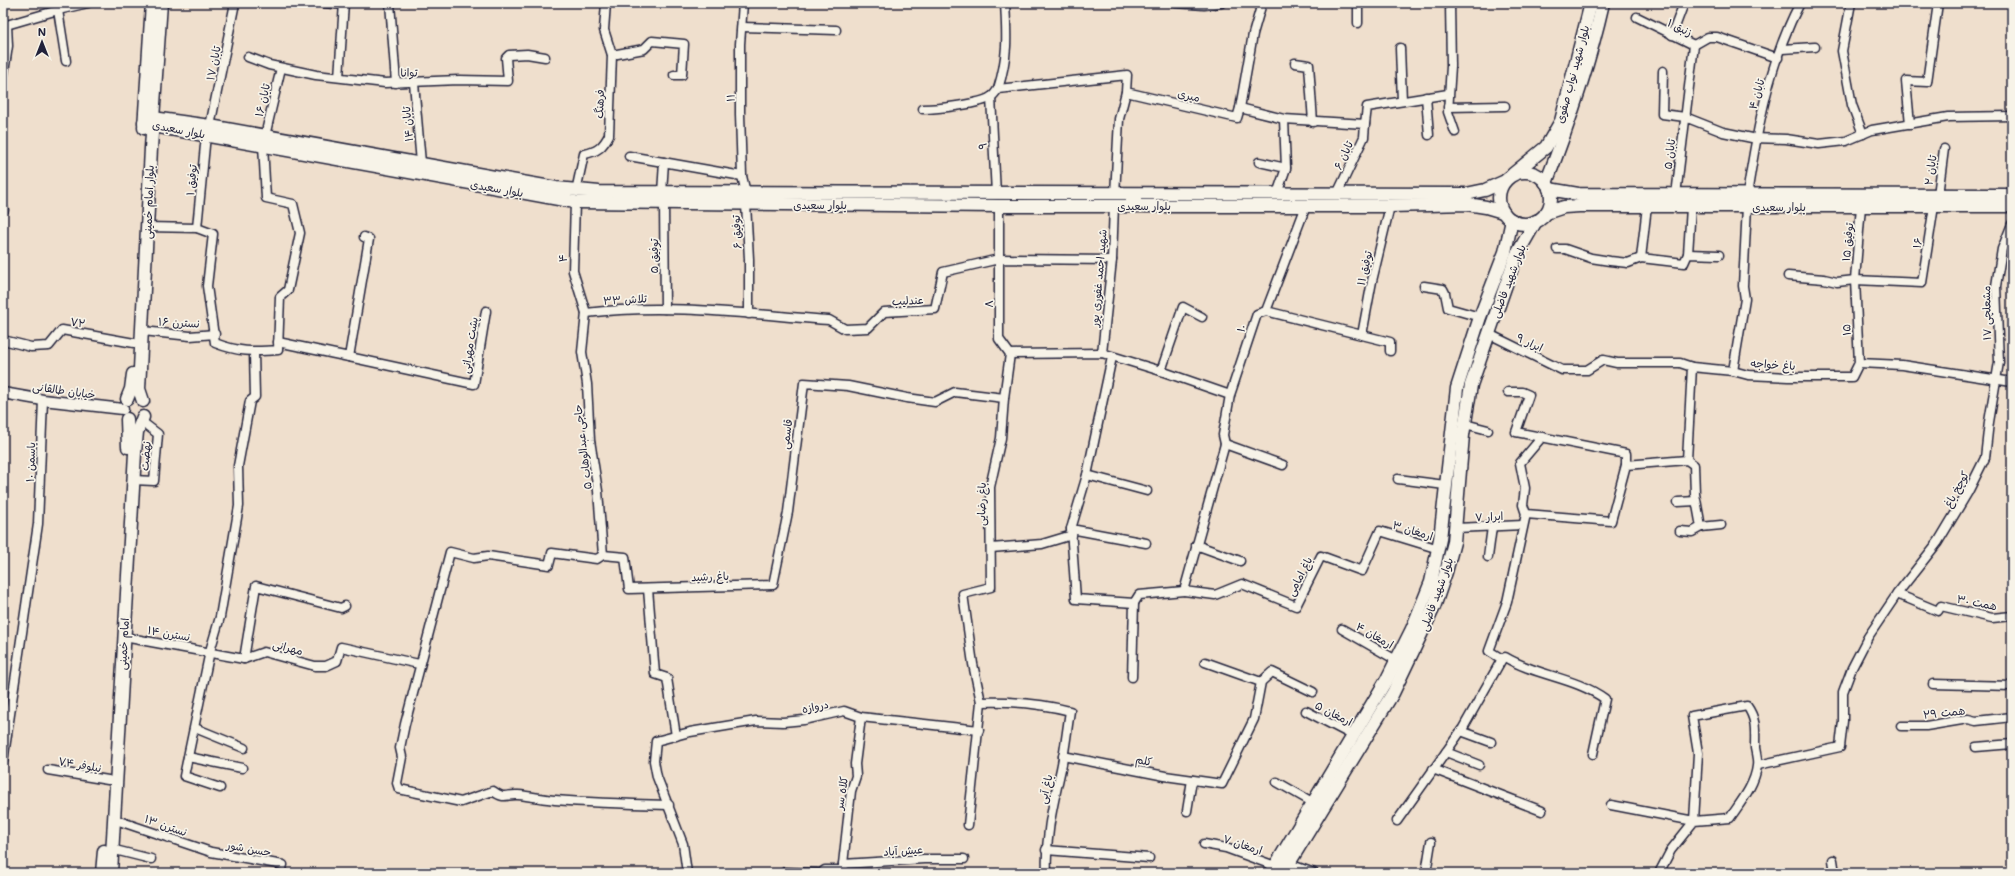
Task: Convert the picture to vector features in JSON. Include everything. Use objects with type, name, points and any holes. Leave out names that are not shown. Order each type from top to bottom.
[{"type":"main road","name":"بلوار امام خمینی","points":[[142,419],[145,412],[139,389],[151,148],[152,3]]},
{"type":"main road","name":"بلوار امام خمینی","points":[[126,409],[131,389],[150,122],[154,96],[161,3]]},
{"type":"main road","name":"بلوار شهید نواب صفوی","points":[[1513,174],[1546,147],[1561,121],[1591,3]]},
{"type":"main road","name":"بلوار شهید نواب صفوی","points":[[1548,186],[1585,75],[1603,3]]},
{"type":"main road","points":[[151,148],[156,139],[163,132],[174,125],[159,106],[154,96]]},
{"type":"main road","name":"بلوار سعیدی","points":[[150,122],[208,130],[576,196],[746,199],[1115,200],[1306,206],[1467,204],[1486,206],[1503,212]]},
{"type":"main road","name":"بلوار سعیدی","points":[[393,164],[421,163],[576,196]]},
{"type":"main road","points":[[1531,172],[1542,178],[1548,186],[1551,201],[1546,213],[1536,221],[1524,224],[1512,220],[1503,212],[1500,206],[1499,194],[1503,182],[1513,174],[1531,172]]},
{"type":"main road","name":"بلوار سعیدی","points":[[1115,200],[1277,194],[1466,194],[1485,190],[1503,182]]},
{"type":"main road","name":"بلوار سعیدی","points":[[1548,186],[1578,194],[1676,195],[1747,201],[1861,206],[1890,200]]},
{"type":"main road","name":"بلوار سعیدی","points":[[1546,213],[1564,207],[1579,206],[1691,207],[1747,201],[1936,200],[2012,195]]},
{"type":"main road","name":"بلوار سعیدی","points":[[1936,200],[2012,206]]},
{"type":"main road","name":"بلوار شهید فاضلی","points":[[1279,869],[1312,802],[1396,660],[1421,608],[1439,549],[1457,388],[1480,317],[1505,252],[1512,220]]},
{"type":"main road","name":"بلوار شهید فاضلی","points":[[1279,869],[1393,693],[1416,647],[1446,572],[1456,528],[1465,424],[1471,385],[1516,256],[1536,221]]},
{"type":"main road","points":[[142,419],[138,420],[126,409],[133,397],[143,401]]},
{"type":"main road","name":"امام خمینی","points":[[102,873],[128,459],[126,409]]},
{"type":"main road","name":"امام خمینی","points":[[111,873],[111,849],[137,432],[142,419]]},
{"type":"main road","points":[[1434,569],[1446,572]]},
{"type":"street","points":[[3,79],[8,46],[5,26],[58,10],[88,3]]},
{"type":"street","name":"تابان ۱۷","points":[[208,130],[235,3]]},
{"type":"street","points":[[324,3],[344,4],[339,77]]},
{"type":"street","points":[[390,3],[396,83]]},
{"type":"street","name":"فرهنگ","points":[[576,196],[584,154],[599,149],[605,143],[609,135],[612,55],[604,30],[606,3]]},
{"type":"street","name":"۱۱","points":[[743,3],[740,60],[742,176],[746,199]]},
{"type":"street","points":[[923,109],[938,109],[981,101],[991,97],[998,89],[1006,63],[1007,47],[1005,3]]},
{"type":"street","points":[[1175,3],[1204,5],[1221,3]]},
{"type":"street","points":[[1262,3],[1253,34],[1240,108],[1284,118],[1313,122],[1365,124],[1367,107],[1448,94]]},
{"type":"street","points":[[1358,3],[1358,23]]},
{"type":"street","points":[[1450,3],[1451,59],[1448,112],[1455,132]]},
{"type":"street","points":[[1672,35],[1684,3]]},
{"type":"street","name":"تابان ۴","points":[[1734,371],[1745,299],[1743,286],[1747,201],[1756,138],[1778,58],[1800,3]]},
{"type":"street","points":[[1851,3],[1842,51],[1852,105],[1863,134]]},
{"type":"street","points":[[1910,124],[1906,81],[1926,82],[1938,3]]},
{"type":"street","points":[[58,10],[66,61]]},
{"type":"street","name":"زنبق ۱","points":[[1637,17],[1694,45]]},
{"type":"street","points":[[742,27],[836,30]]},
{"type":"street","points":[[1694,45],[1708,38],[1717,37],[1778,58]]},
{"type":"street","points":[[612,55],[644,49],[652,41],[684,44],[682,75],[674,75]]},
{"type":"street","name":"تابان ۵","points":[[1676,195],[1694,45]]},
{"type":"street","points":[[1782,48],[1815,47]]},
{"type":"street","points":[[1400,48],[1402,101]]},
{"type":"street","name":"توانا","points":[[248,57],[281,68],[316,75],[396,83],[459,80],[508,81],[506,58],[509,55],[527,54],[545,57]]},
{"type":"street","points":[[1295,63],[1309,65],[1313,122]]},
{"type":"street","name":"تابان ۱۶","points":[[278,342],[280,297],[288,290],[300,233],[293,204],[266,198],[264,141],[281,68]]},
{"type":"street","points":[[1663,71],[1662,114],[1685,117],[1724,132],[1756,138],[1786,139],[1820,144],[1846,141],[1872,130],[1910,124],[1969,116],[2012,116]]},
{"type":"street","points":[[998,89],[1127,75],[1126,92]]},
{"type":"street","name":"تابان ۱۴","points":[[414,83],[421,163]]},
{"type":"street","name":"میری","points":[[1126,92],[1237,118],[1240,108]]},
{"type":"street","name":"شهید احمد غفوری پور","points":[[1102,353],[1112,260],[1119,118],[1126,92]]},
{"type":"street","name":"۹","points":[[991,97],[998,200]]},
{"type":"street","points":[[1426,97],[1429,135]]},
{"type":"street","points":[[1448,107],[1505,106]]},
{"type":"street","points":[[1277,194],[1286,168],[1284,118]]},
{"type":"street","name":"تابان ۶","points":[[1337,194],[1364,137],[1365,124]]},
{"type":"street","name":"توفیق ۱","points":[[197,228],[208,130]]},
{"type":"street","name":"تابان ۲","points":[[1936,200],[1944,149]]},
{"type":"street","points":[[629,156],[742,176]]},
{"type":"street","name":"توفیق ۵","points":[[664,162],[663,198],[665,309]]},
{"type":"street","points":[[1259,162],[1286,168]]},
{"type":"street","name":"۴","points":[[576,196],[573,271],[586,313]]},
{"type":"street","name":"توفیق ۶","points":[[746,199],[749,259],[749,314]]},
{"type":"street","name":"۸","points":[[998,200],[999,339],[1010,354]]},
{"type":"street","name":"۱۶","points":[[1855,280],[1922,283],[1936,200]]},
{"type":"street","name":"۱۰","points":[[1230,395],[1257,314],[1266,311],[1306,206]]},
{"type":"street","name":"توفیق ۱۱","points":[[1362,335],[1390,206]]},
{"type":"street","points":[[1641,258],[1647,206]]},
{"type":"street","name":"توفیق ۱۵","points":[[1855,280],[1861,206]]},
{"type":"street","points":[[1557,249],[1565,249],[1591,258],[1610,262],[1628,262],[1641,258],[1684,262],[1688,254],[1691,207]]},
{"type":"street","name":"مشعلچی ۱۷","points":[[1997,379],[1999,362],[1996,286],[2002,249],[2012,224]]},
{"type":"street","points":[[148,227],[197,228],[213,234],[207,286],[215,334],[215,343],[232,350],[254,352],[278,350],[278,342],[349,357],[369,239],[364,237]]},
{"type":"street","points":[[1688,254],[1718,255]]},
{"type":"street","points":[[999,260],[1112,260]]},
{"type":"street","name":"عندلیب","points":[[829,320],[845,329],[868,328],[884,312],[935,309],[943,272],[999,260]]},
{"type":"street","points":[[1788,276],[1824,279],[1837,282],[1855,280]]},
{"type":"street","name":"۱۵","points":[[1852,377],[1859,363],[1855,280]]},
{"type":"street","points":[[1424,286],[1443,289],[1448,308],[1480,317]]},
{"type":"street","points":[[1161,371],[1183,307],[1202,317]]},
{"type":"street","name":"تلاش ۳۳","points":[[586,313],[622,309],[665,309],[829,320]]},
{"type":"street","name":"پشت مهرانی","points":[[349,357],[474,384],[486,311]]},
{"type":"street","points":[[1266,311],[1390,342],[1390,351]]},
{"type":"street","name":"حاجی عبدالوهاب ۵","points":[[586,313],[582,352],[587,384],[590,440],[598,491],[603,555]]},
{"type":"street","name":"۷۲","points":[[3,340],[31,347],[49,346],[62,330],[134,342]]},
{"type":"street","name":"نسترن ۱۶","points":[[143,331],[190,336],[215,334]]},
{"type":"street","name":"ابرار ۹","points":[[1489,334],[1562,370]]},
{"type":"street","points":[[220,788],[184,776],[210,651],[220,617],[239,506],[238,466],[250,401],[254,397],[254,352]]},
{"type":"street","points":[[1004,398],[1010,354],[1102,353],[1161,371],[1230,395],[1223,435],[1225,444],[1184,591],[1139,595],[1134,603],[1132,677]]},
{"type":"street","points":[[1112,357],[1072,532],[1076,600],[1134,603]]},
{"type":"street","name":"باغ خواجه","points":[[1562,370],[1587,370],[1603,360],[1617,363],[1680,363],[1692,367],[1734,371],[1748,375],[1788,377],[1852,377]]},
{"type":"street","points":[[1859,363],[1902,365],[2012,382]]},
{"type":"street","points":[[1687,460],[1692,367]]},
{"type":"street","name":"کوچخ باغ","points":[[1758,765],[1840,747],[1843,721],[1843,692],[1868,636],[1897,594],[1938,542],[1968,492],[1985,458],[1989,422],[1997,379]]},
{"type":"street","name":"قاسمی","points":[[773,585],[788,512],[804,383],[848,386],[935,402],[955,392],[1004,398]]},
{"type":"street","points":[[1508,392],[1522,392],[1529,395],[1516,432],[1626,454],[1626,465],[1612,521],[1526,514]]},
{"type":"street","name":"خیابان طالقانی","points":[[3,393],[43,400],[126,409]]},
{"type":"street","name":"باغ رضایی","points":[[981,702],[973,664],[963,594],[991,587],[990,487],[1001,438],[1004,398]]},
{"type":"street","name":"یاسمن ۱۰","points":[[3,762],[38,524],[43,400]]},
{"type":"street","name":"نهضت","points":[[134,480],[154,481],[158,434],[142,419]]},
{"type":"street","points":[[1465,424],[1488,430]]},
{"type":"street","points":[[1542,437],[1520,463],[1525,488],[1523,505],[1526,514],[1507,602],[1489,651],[1502,659],[1505,657],[1531,670],[1571,681],[1596,692],[1605,699],[1593,754]]},
{"type":"street","points":[[1225,444],[1283,465]]},
{"type":"street","points":[[1626,465],[1687,460],[1694,465],[1696,501],[1701,527]]},
{"type":"street","points":[[1086,475],[1147,491]]},
{"type":"street","points":[[1398,479],[1445,485]]},
{"type":"street","points":[[1678,502],[1696,501]]},
{"type":"street","name":"ابرار ۷","points":[[1456,528],[1523,525]]},
{"type":"street","points":[[1680,531],[1692,532],[1701,527],[1721,525]]},
{"type":"street","points":[[1488,557],[1492,527]]},
{"type":"street","points":[[991,548],[1042,544],[1072,532],[1146,543]]},
{"type":"street","name":"ارمغان ۳","points":[[1321,556],[1362,571],[1380,532],[1439,549]]},
{"type":"street","points":[[1196,545],[1240,561]]},
{"type":"street","points":[[603,555],[597,559],[552,553],[549,565],[488,556],[474,558],[450,552],[419,664],[400,748],[402,757],[397,783],[399,789],[461,802],[493,791],[500,796],[509,797],[517,795],[556,800],[614,804],[669,805],[683,844],[687,873]]},
{"type":"street","name":"باغ رشید","points":[[603,555],[625,557],[630,589],[773,585]]},
{"type":"street","name":"باغ امامی","points":[[1184,591],[1215,595],[1242,584],[1296,606],[1321,556]]},
{"type":"street","points":[[210,651],[244,659],[256,586],[341,608],[345,606]]},
{"type":"street","points":[[648,589],[656,674],[667,678],[676,736]]},
{"type":"street","name":"همت ۳۰","points":[[1897,594],[1938,611],[1941,606],[1992,618],[2012,616]]},
{"type":"street","name":"ارمغان ۴","points":[[1342,629],[1396,660]]},
{"type":"street","name":"نسترن ۱۴","points":[[124,636],[210,651]]},
{"type":"street","name":"مهرانی","points":[[244,659],[264,652],[315,666],[326,666],[338,661],[341,647],[419,664]]},
{"type":"street","points":[[1397,822],[1433,769],[1462,731],[1502,659]]},
{"type":"street","points":[[1205,662],[1261,682],[1272,672],[1313,692]]},
{"type":"street","name":"کلم","points":[[1063,756],[1192,780],[1222,784],[1254,719],[1261,682]]},
{"type":"street","points":[[1933,684],[2012,686]]},
{"type":"street","name":"باغ آبی","points":[[981,702],[1013,701],[1045,704],[1070,711],[1063,756],[1051,809],[1046,850],[1047,873]]},
{"type":"street","points":[[968,825],[981,702]]},
{"type":"street","points":[[1611,805],[1694,821],[1730,818],[1747,794],[1758,765],[1756,731],[1753,716],[1747,706],[1692,716],[1698,753],[1694,821],[1671,850],[1659,873]]},
{"type":"street","name":"دروازه","points":[[669,805],[657,777],[655,766],[656,741],[676,736],[722,726],[756,721],[784,722],[804,720],[844,711],[861,717],[979,730]]},
{"type":"street","name":"ارمغان ۵","points":[[1306,711],[1352,735]]},
{"type":"street","name":"کلاه سر","points":[[844,869],[851,791],[856,776],[855,764],[861,717]]},
{"type":"street","name":"همت ۲۹","points":[[1901,726],[1926,726],[1968,719],[1976,721],[2012,718]]},
{"type":"street","points":[[195,728],[244,748]]},
{"type":"street","points":[[1462,731],[1491,742]]},
{"type":"street","points":[[1976,748],[2012,744]]},
{"type":"street","points":[[1446,752],[1479,765]]},
{"type":"street","points":[[188,757],[242,768]]},
{"type":"street","points":[[1433,769],[1542,811]]},
{"type":"street","name":"نیلوفر ۷۴","points":[[48,770],[108,780]]},
{"type":"street","points":[[1186,811],[1192,780]]},
{"type":"street","points":[[1277,782],[1312,802]]},
{"type":"street","name":"نسترن ۱۳","points":[[113,819],[212,852]]},
{"type":"street","points":[[1426,873],[1431,842]]},
{"type":"street","name":"ارمغان ۷","points":[[1204,844],[1226,848],[1279,869],[1314,873]]},
{"type":"street","points":[[111,849],[151,859]]},
{"type":"street","points":[[1046,850],[1149,858]]},
{"type":"street","name":"حسن شور","points":[[212,852],[283,865]]},
{"type":"street","name":"عیش آباد","points":[[821,873],[825,870],[924,859],[964,859]]},
{"type":"street","points":[[1833,860],[1835,873]]},
{"type":"street","points":[[785,872],[817,873]]}]
